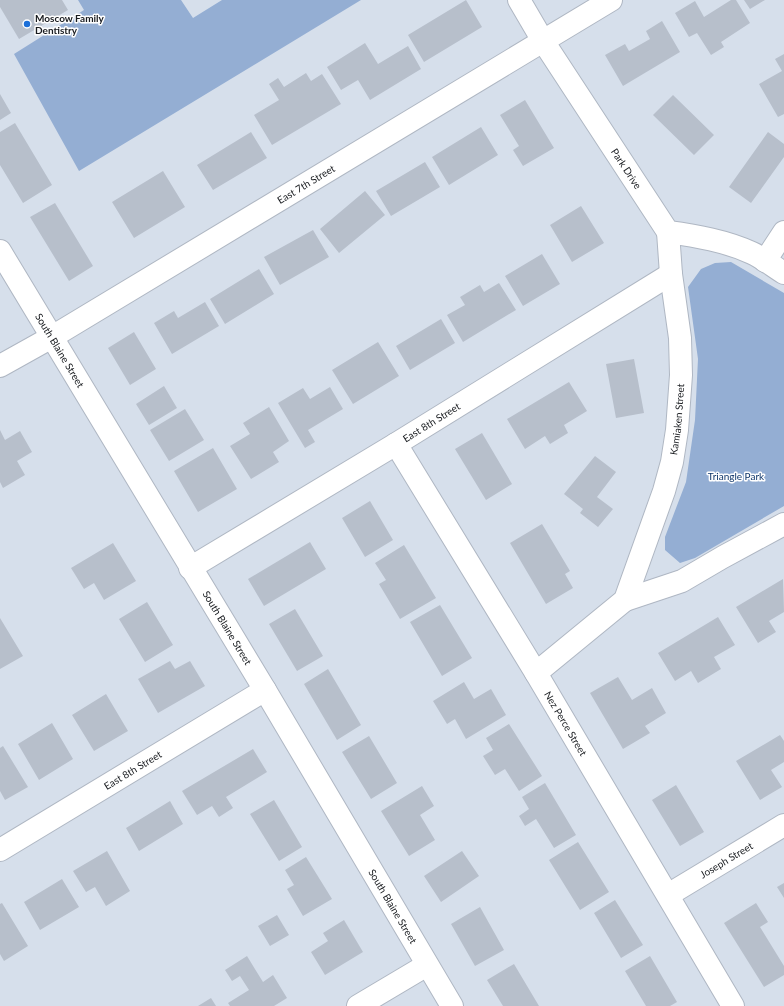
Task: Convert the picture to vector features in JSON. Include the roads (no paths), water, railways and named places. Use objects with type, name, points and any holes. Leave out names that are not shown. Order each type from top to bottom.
[{"type":"street","name":"Park Drive","points":[[519,0],[543,41],[668,232]]},
{"type":"street","name":"East 7th Street","points":[[0,366],[611,0]]},
{"type":"street","points":[[668,232],[693,235],[720,242],[753,254],[784,273]]},
{"type":"street","name":"Kamiaken Street","points":[[625,600],[664,491],[672,462],[677,430],[681,375],[680,338],[671,274],[668,232]]},
{"type":"street","points":[[765,261],[784,232]]},
{"type":"street","name":"South Blaine Street","points":[[0,252],[265,690],[452,1006]]},
{"type":"street","name":"East 8th Street","points":[[190,568],[396,444],[671,274]]},
{"type":"street","name":"Nez Perce Street","points":[[396,444],[536,673],[668,895],[731,1005]]},
{"type":"street","points":[[536,673],[625,600],[682,581],[784,524]]},
{"type":"street","name":"East 8th Street","points":[[0,850],[265,690]]},
{"type":"street","name":"Joseph Street","points":[[668,895],[784,825]]},
{"type":"street","points":[[358,1006],[427,965]]},
{"type":"place","name":"Moscow Family Dentistry","points":[[27,24]]},
{"type":"park label","name":"Triangle Park","points":[[736,476]]}]
